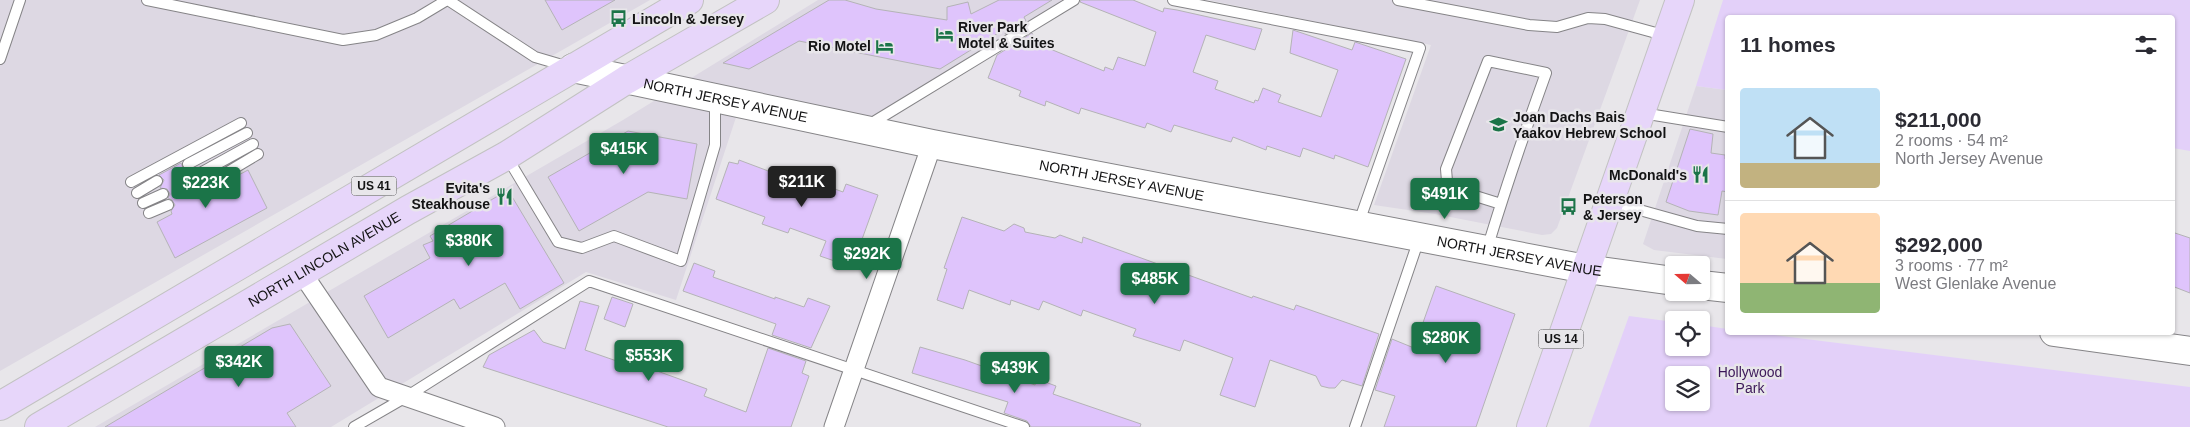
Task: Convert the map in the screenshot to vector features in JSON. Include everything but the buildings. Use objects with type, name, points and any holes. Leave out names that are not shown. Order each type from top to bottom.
[{"type":"main road","name":"US 41","points":[[0,406],[689,0]]},
{"type":"main road","name":"NORTH LINCOLN AVENUE","points":[[39,427],[506,156],[626,80],[765,0]]},
{"type":"main road","name":"US 14","points":[[1530,427],[1680,0]]},
{"type":"main road","name":"NORTH JERSEY AVENUE","points":[[573,68],[715,100],[932,144],[1586,269],[1665,280]]},
{"type":"main road","points":[[1710,286],[1725,288]]},
{"type":"main road","points":[[2075,335],[2190,351]]},
{"type":"street","points":[[834,427],[932,144]]},
{"type":"street","points":[[302,273],[379,387],[495,427]]},
{"type":"lane","points":[[0,59],[20,0]]},
{"type":"lane","points":[[147,0],[344,40],[376,35],[417,18],[448,0],[535,57],[573,68]]},
{"type":"lane","points":[[862,129],[1074,0]]},
{"type":"lane","points":[[1173,0],[1420,48],[1358,225]]},
{"type":"lane","points":[[1398,0],[1529,25],[1556,27],[1588,18],[1605,19],[1668,36]]},
{"type":"lane","points":[[1487,250],[1546,73],[1488,61],[1446,169],[1448,181],[1453,189],[1501,204]]},
{"type":"lane","points":[[506,156],[558,242],[582,248],[614,236],[680,261],[715,145],[715,100]]},
{"type":"lane","points":[[1640,113],[1725,128]]},
{"type":"lane","points":[[130,182],[241,123]]},
{"type":"lane","points":[[188,164],[247,133]]},
{"type":"lane","points":[[195,176],[253,144]]},
{"type":"lane","points":[[201,188],[258,154]]},
{"type":"lane","points":[[138,193],[157,181]]},
{"type":"lane","points":[[143,203],[163,194]]},
{"type":"lane","points":[[1610,201],[1697,226],[1725,229]]},
{"type":"lane","points":[[149,213],[168,205]]},
{"type":"lane","points":[[1355,427],[1419,237]]},
{"type":"lane","points":[[354,427],[406,397],[589,281],[1024,427]]},
{"type":"shaded area","points":[[0,0],[650,0],[0,371]]},
{"type":"shaded area","points":[[818,0],[1068,0],[866,123],[743,96],[676,300],[586,272],[331,427],[95,427],[623,120]]},
{"type":"shaded area","name":"Joan Dachs Bais Yaakov Hebrew School","points":[[1208,0],[1640,0],[1557,228],[1551,234],[1542,235],[1435,214],[1374,205],[1431,45]]},
{"type":"shaded area","points":[[1696,86],[1725,90],[1725,259],[1654,250],[1643,244]]},
{"type":"green space","points":[[1723,0],[2190,0],[2190,151],[2175,148],[2175,15],[1725,15],[1725,90],[1696,86]]},
{"type":"green space","name":"Hollywood Park","points":[[1629,316],[1665,321],[1665,356],[1710,356],[1710,326],[1725,329],[1725,335],[1775,335],[2190,387],[2190,427],[1589,427]]},
{"type":"place","name":"Lincoln & Jersey","points":[[618,19]]},
{"type":"place","name":"River Park Motel & Suites","points":[[944,35]]},
{"type":"place","name":"Rio Motel","points":[[885,46]]},
{"type":"place","name":"Joan Dachs Bais Yaakov Hebrew School","points":[[1499,125]]},
{"type":"place","name":"McDonald's","points":[[1701,175]]},
{"type":"place","name":"Evita's Steakhouse","points":[[504,196]]},
{"type":"place","name":"Peterson & Jersey","points":[[1569,207]]}]
